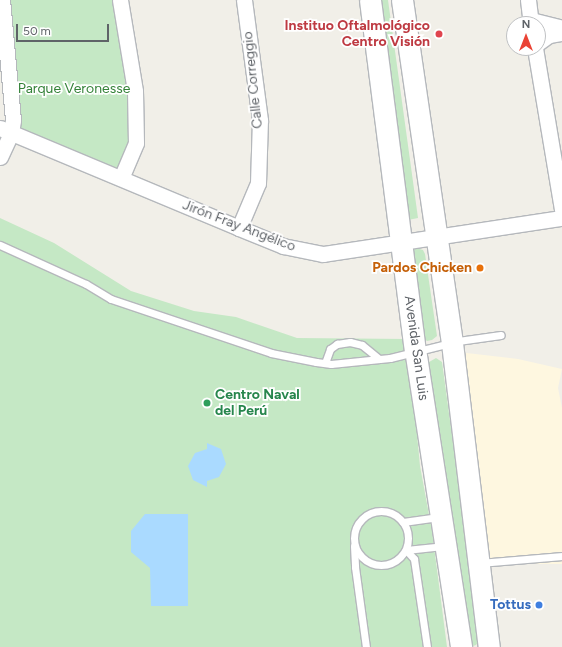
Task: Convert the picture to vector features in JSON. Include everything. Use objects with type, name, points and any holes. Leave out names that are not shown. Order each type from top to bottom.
[{"type":"main road","name":"Avenida San Luis","points":[[370,0],[403,241],[416,352],[461,647]]},
{"type":"main road","points":[[402,0],[452,343],[489,647]]},
{"type":"street","points":[[0,157],[6,130],[13,120],[2,0]]},
{"type":"street","points":[[120,0],[135,90],[136,143],[121,178]]},
{"type":"street","name":"Calle Correggio","points":[[238,228],[258,183],[260,120],[244,0]]},
{"type":"street","points":[[528,0],[530,16]]},
{"type":"street","points":[[546,25],[562,28]]},
{"type":"street","points":[[546,37],[549,35],[562,33]]},
{"type":"street","points":[[536,56],[562,210]]},
{"type":"street","name":"Jirón Fray Angélico","points":[[6,130],[283,246],[323,254],[562,218]]},
{"type":"lane","points":[[0,245],[86,284],[111,299],[271,353],[325,363],[379,359],[452,343],[501,335]]},
{"type":"lane","points":[[325,363],[330,349],[337,344],[350,342],[362,345],[379,359]]},
{"type":"lane","points":[[354,542],[362,557],[377,565],[394,562],[406,550],[408,536],[403,522],[388,512],[371,513],[358,525],[354,542],[355,567],[366,647]]},
{"type":"lane","points":[[403,522],[441,516]]},
{"type":"lane","points":[[406,550],[446,546]]},
{"type":"lane","points":[[406,550],[414,559],[427,647]]},
{"type":"lane","points":[[478,563],[562,556]]},
{"type":"shaded area","points":[[458,352],[518,359],[562,369],[558,388],[562,408],[562,564],[489,564]]},
{"type":"green space","name":"Parque Veronesse","points":[[9,0],[118,0],[130,91],[132,142],[119,171],[19,130],[21,120]]},
{"type":"green space","points":[[375,0],[388,0],[418,218],[408,220]]},
{"type":"green space","name":"Centro Naval del Perú","points":[[0,218],[54,243],[131,291],[194,311],[236,317],[297,338],[408,339],[420,466],[432,531],[447,647],[0,647]]},
{"type":"green space","points":[[416,248],[423,250],[425,254],[437,336],[432,340],[427,341],[420,335],[412,252]]},
{"type":"green space","points":[[436,358],[442,362],[480,640],[476,645],[470,647],[424,365]]},
{"type":"water","points":[[207,443],[221,449],[226,464],[219,477],[207,481],[207,487],[193,480],[188,466],[195,453],[207,449]]},
{"type":"water","points":[[145,514],[188,514],[188,606],[151,606],[150,568],[131,552],[131,531]]},
{"type":"place","name":"Instituo Oftalmológico Centro Visión","points":[[439,34]]},
{"type":"place","name":"Pardos Chicken","points":[[480,268]]},
{"type":"place","name":"Centro Naval del Perú","points":[[207,403]]},
{"type":"place","name":"Tottus","points":[[539,605]]}]
